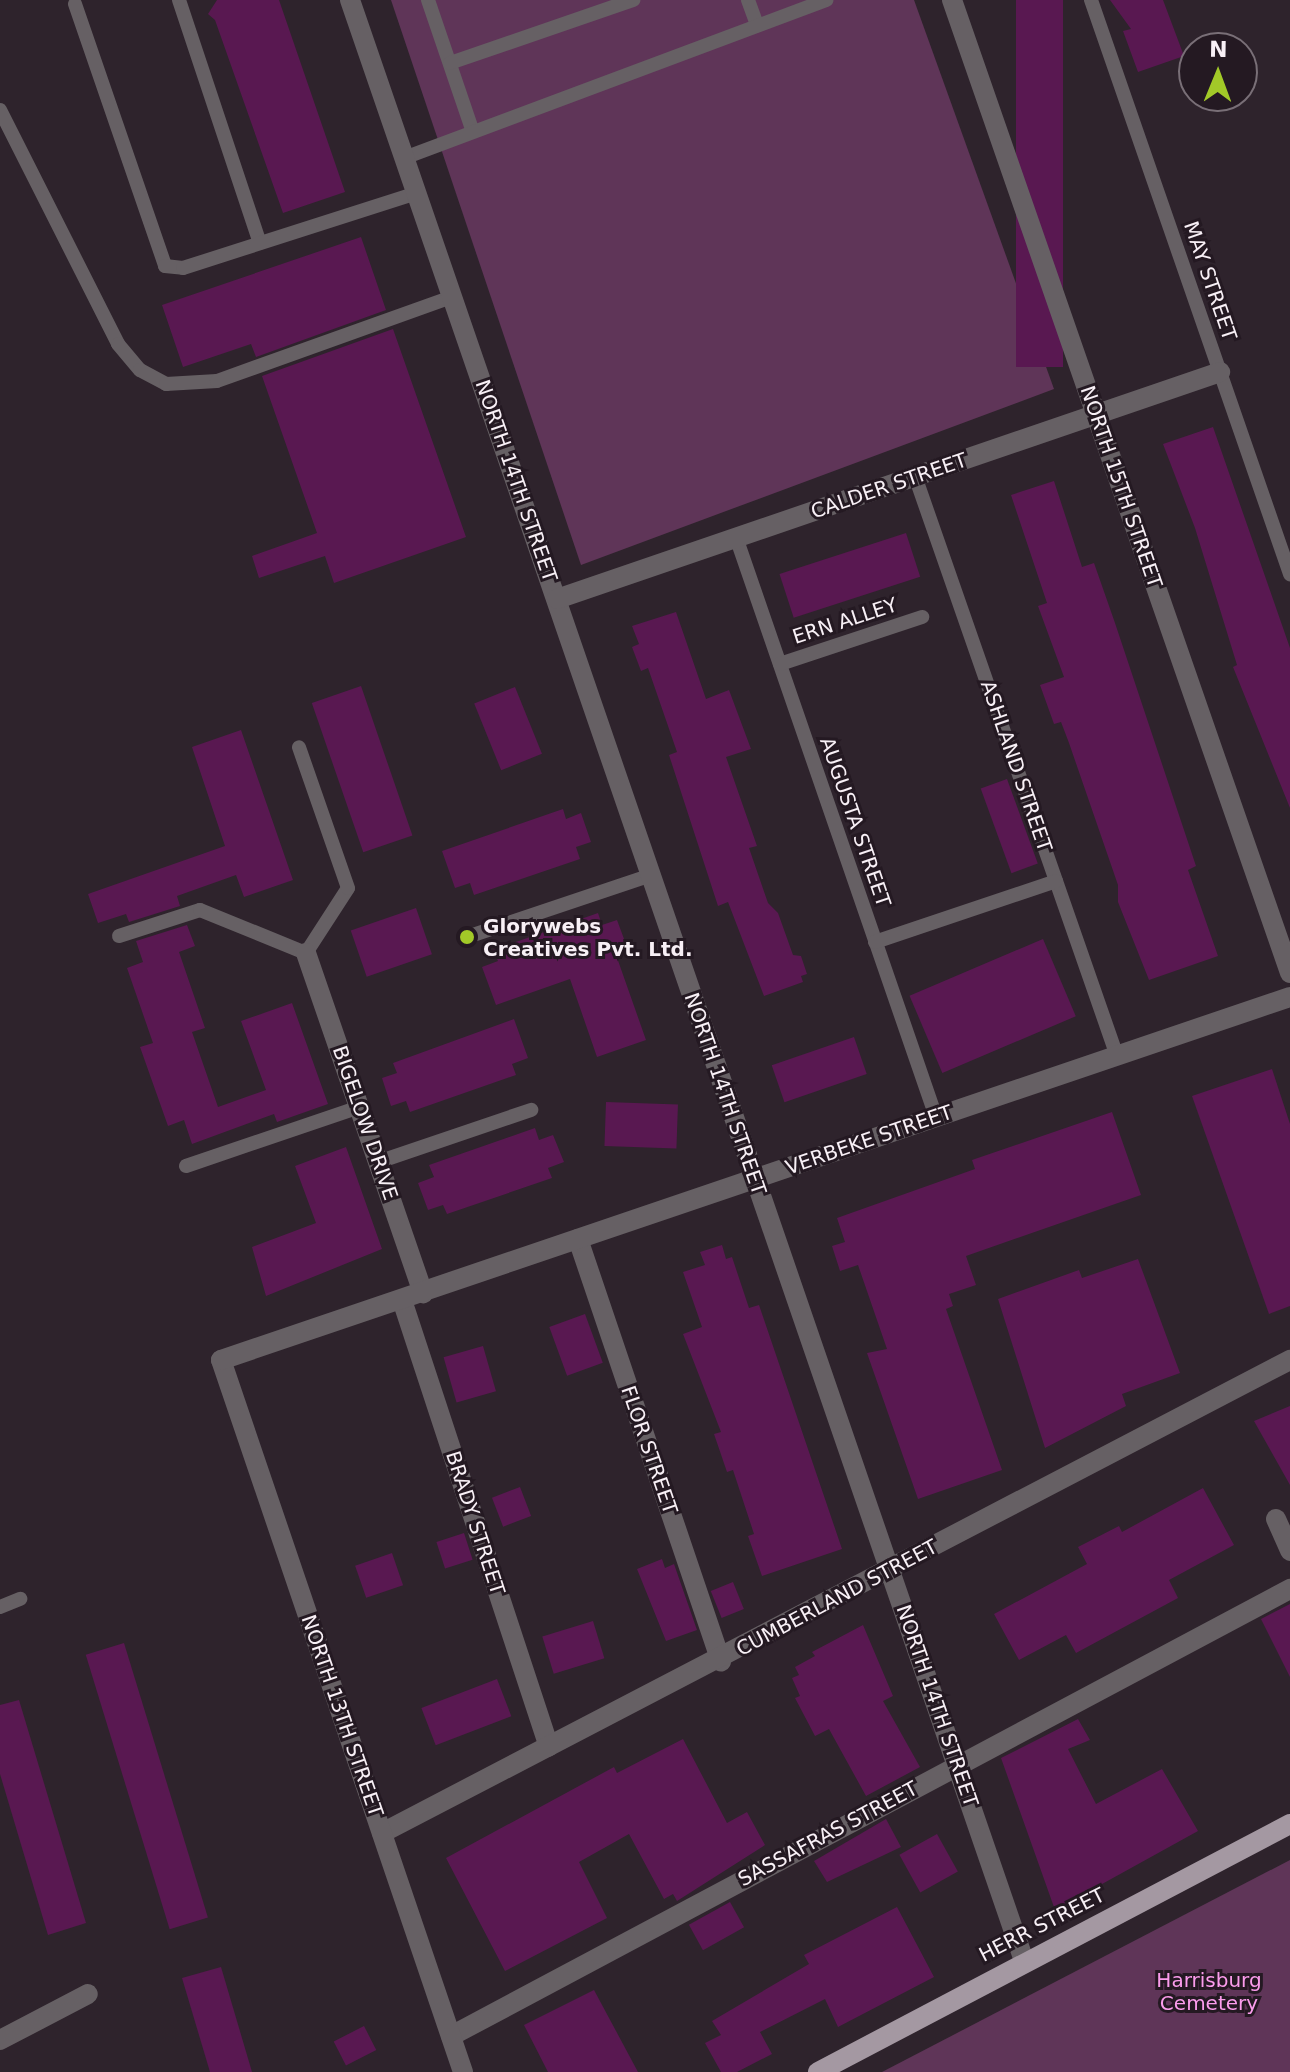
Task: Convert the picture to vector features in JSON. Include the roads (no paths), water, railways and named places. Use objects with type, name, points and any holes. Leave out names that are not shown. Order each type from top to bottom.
[{"type":"main road","name":"HERR STREET","points":[[818,2072],[1024,1961],[1290,1824]]},
{"type":"street","name":"NORTH 14TH STREET","points":[[350,0],[557,599],[648,876],[1024,1961]]},
{"type":"street","name":"NORTH 15TH STREET","points":[[952,0],[1290,973]]},
{"type":"street","name":"CALDER STREET","points":[[557,599],[737,540],[1220,372]]},
{"type":"street","name":"BIGELOW DRIVE","points":[[306,953],[423,1293]]},
{"type":"street","name":"VERBEKE STREET","points":[[221,1360],[1290,997]]},
{"type":"street","name":"FLOR STREET","points":[[578,1239],[721,1661]]},
{"type":"street","name":"BRADY STREET","points":[[402,1300],[549,1746]]},
{"type":"street","name":"NORTH 13TH STREET","points":[[221,1360],[463,2072]]},
{"type":"street","name":"CUMBERLAND STREET","points":[[382,1833],[721,1661],[1290,1360]]},
{"type":"street","points":[[1276,1519],[1290,1551]]},
{"type":"street","name":"SASSAFRAS STREET","points":[[451,2036],[1290,1589]]},
{"type":"street","points":[[0,2040],[88,1994]]},
{"type":"lane","points":[[179,0],[260,243]]},
{"type":"lane","points":[[428,0],[473,132]]},
{"type":"lane","points":[[450,63],[633,0]]},
{"type":"lane","points":[[748,0],[757,25]]},
{"type":"lane","points":[[404,158],[826,0]]},
{"type":"lane","name":"MAY STREET","points":[[1091,0],[1290,574]]},
{"type":"lane","points":[[75,4],[165,266],[183,268],[417,193]]},
{"type":"lane","points":[[0,110],[118,344],[140,370],[166,384],[217,381],[452,297]]},
{"type":"lane","name":"ASHLAND STREET","points":[[915,476],[1117,1056]]},
{"type":"lane","name":"AUGUSTA STREET","points":[[737,540],[936,1117]]},
{"type":"lane","name":"ERN ALLEY","points":[[780,664],[922,617]]},
{"type":"lane","points":[[119,936],[200,910],[306,953],[348,888],[299,747]]},
{"type":"lane","points":[[467,937],[648,876]]},
{"type":"lane","points":[[875,942],[1056,881]]},
{"type":"lane","points":[[186,1166],[359,1107]]},
{"type":"lane","points":[[378,1162],[531,1110]]},
{"type":"lane","points":[[0,1607],[20,1599]]},
{"type":"place","name":"Glorywebs Creatives Pvt. Ltd.","points":[[467,937]]},
{"type":"park label","name":"Harrisburg Cemetery","points":[[1209,1992]]}]
